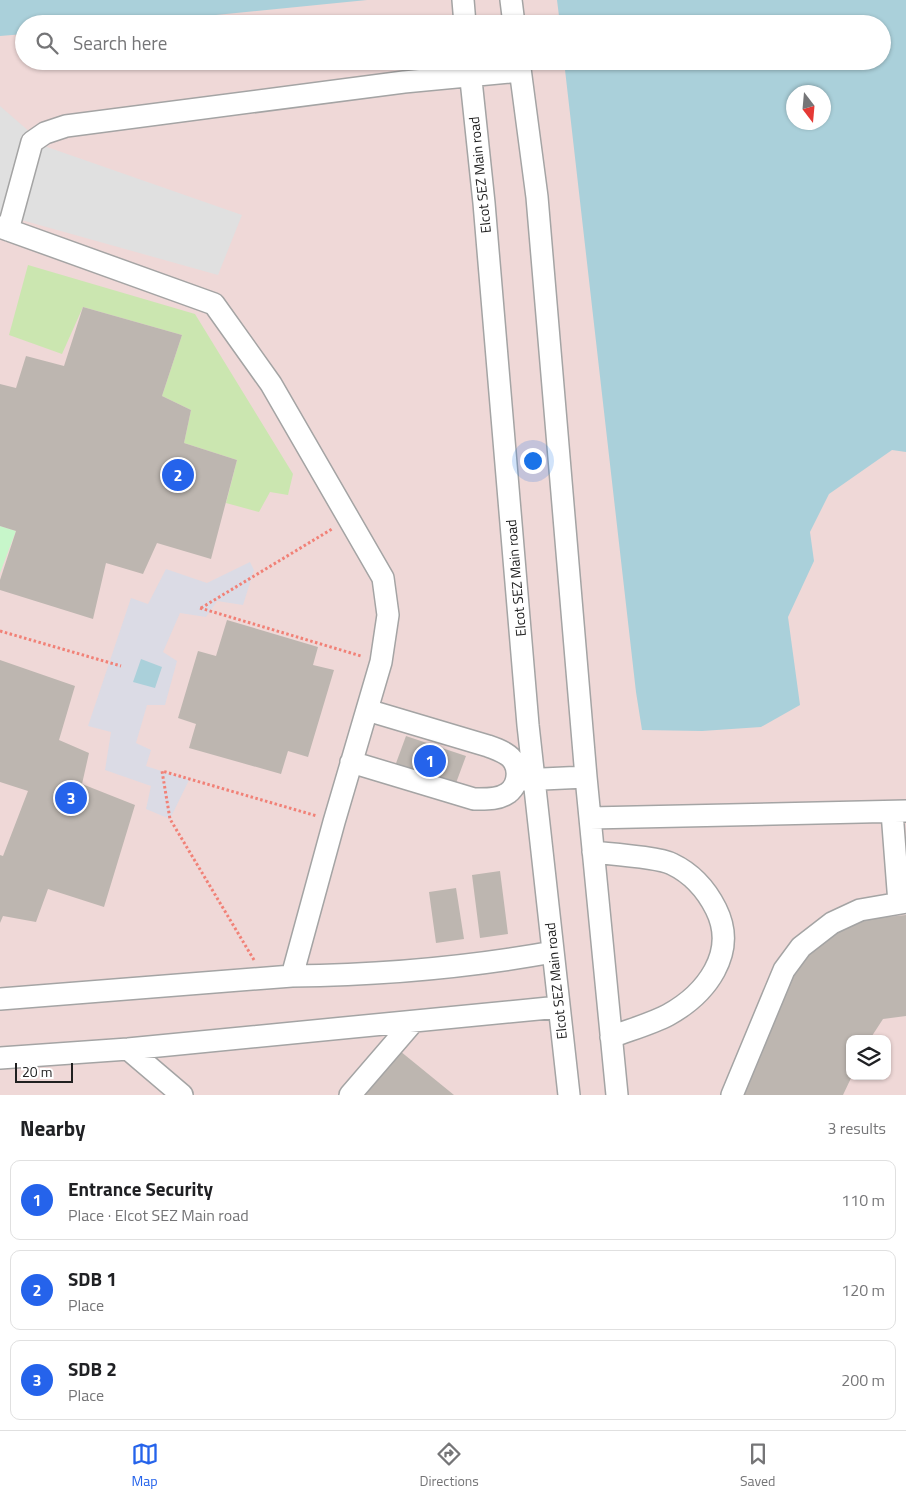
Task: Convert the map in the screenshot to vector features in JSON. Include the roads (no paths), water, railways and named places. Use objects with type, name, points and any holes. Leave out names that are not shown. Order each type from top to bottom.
[{"type":"street","points":[[463,0],[464,15]]},
{"type":"street","points":[[511,0],[513,15]]},
{"type":"street","points":[[292,976],[334,822],[381,662],[388,614],[384,578],[271,384],[214,304],[4,229],[32,142],[66,126],[404,82],[464,70]]},
{"type":"street","name":"Elcot SEZ Main road","points":[[469,70],[484,203],[526,781],[553,952],[568,1095]]},
{"type":"street","points":[[521,70],[537,197],[586,777],[617,1095]]},
{"type":"street","points":[[367,710],[488,746],[507,754],[526,781]]},
{"type":"street","points":[[352,762],[474,799],[492,800],[508,793],[526,781],[586,777]]},
{"type":"street","points":[[590,818],[899,811],[903,902],[860,910],[832,923],[801,946],[784,970],[732,1095]]},
{"type":"street","points":[[593,852],[670,863],[692,876],[709,896],[720,917],[724,935],[721,961],[706,983],[683,1004],[667,1015],[611,1036]]},
{"type":"street","points":[[0,999],[292,976],[356,974],[512,960],[553,952]]},
{"type":"street","points":[[0,1058],[128,1049],[559,1007]]},
{"type":"street","points":[[350,1095],[413,1022]]},
{"type":"street","points":[[128,1049],[182,1095]]},
{"type":"water","points":[[0,0],[367,0],[216,15],[15,15],[15,35],[0,36]]},
{"type":"water","points":[[557,0],[906,0],[906,452],[892,450],[829,494],[810,532],[814,561],[788,617],[800,705],[761,727],[702,731],[642,730],[636,692],[565,70],[891,70],[891,15],[559,15]]},
{"type":"water","points":[[141,659],[162,667],[155,688],[133,682]]},
{"type":"place","name":"SDB 1","points":[[178,475]]},
{"type":"place","name":"Entrance Security","points":[[430,761]]},
{"type":"place","name":"SDB 2","points":[[71,798]]}]
